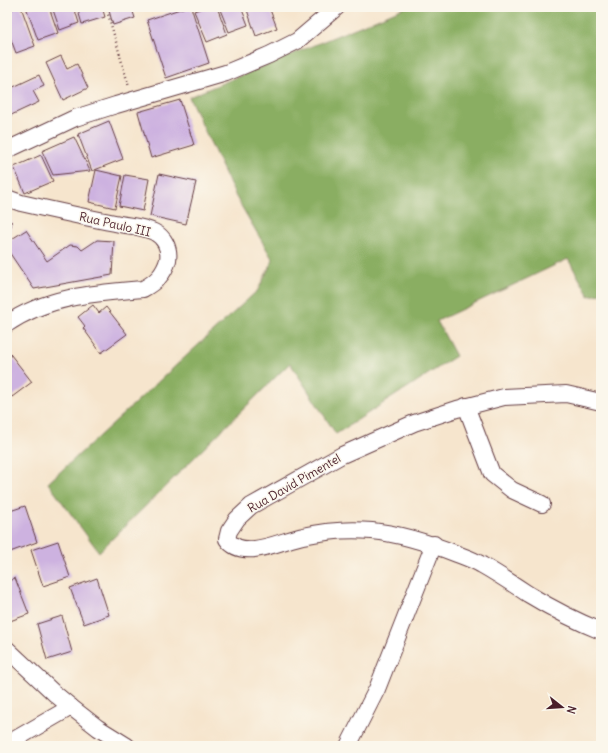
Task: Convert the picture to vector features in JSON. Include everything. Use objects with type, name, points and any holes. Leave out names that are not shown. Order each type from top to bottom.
[{"type":"street","points":[[7,150],[75,118],[226,73],[269,55],[297,41],[337,7]]},
{"type":"street","name":"Rua Paulo III","points":[[7,198],[21,203],[116,224],[143,228],[154,232],[161,237],[167,246],[169,255],[163,273],[152,284],[143,289],[77,296],[36,308],[7,324]]},
{"type":"street","name":"Rua David Pimentel","points":[[601,402],[566,394],[504,397],[466,406],[414,423],[342,455],[292,482],[246,510],[236,519],[229,531],[227,539],[230,544],[237,548],[250,549],[262,548],[302,536],[324,533],[370,531],[394,533],[434,544],[481,564],[530,595],[601,631]]},
{"type":"street","points":[[466,406],[492,474],[512,490],[542,504]]},
{"type":"street","points":[[348,746],[377,689],[434,544]]},
{"type":"street","points":[[7,650],[71,707],[98,728],[127,746]]},
{"type":"street","points":[[7,744],[71,707]]},
{"type":"path","points":[[106,7],[133,100]]},
{"type":"green space","points":[[406,7],[601,7],[601,294],[589,296],[568,259],[437,321],[456,356],[336,434],[290,363],[99,552],[48,483],[258,290],[273,260],[236,197],[189,97]]},
{"type":"building","points":[[21,7],[35,46],[16,53],[7,29],[7,11]]},
{"type":"building","points":[[26,7],[49,7],[58,33],[38,40]]},
{"type":"building","points":[[52,7],[74,7],[79,23],[60,30]]},
{"type":"building","points":[[77,7],[102,7],[105,17],[82,24]]},
{"type":"building","points":[[108,7],[136,7],[132,9],[135,18],[113,25]]},
{"type":"building","points":[[186,7],[191,7],[209,63],[166,78],[147,20]]},
{"type":"building","points":[[205,7],[217,7],[227,34],[207,42],[194,11]]},
{"type":"building","points":[[219,7],[241,7],[248,25],[229,32]]},
{"type":"building","points":[[246,7],[269,7],[277,28],[256,36]]},
{"type":"building","points":[[61,56],[67,69],[77,64],[88,88],[63,100],[46,63]]},
{"type":"building","points":[[39,75],[44,86],[33,91],[39,102],[7,117],[7,90]]},
{"type":"building","points":[[180,100],[194,145],[151,158],[138,112]]},
{"type":"building","points":[[109,121],[123,159],[92,171],[78,134]]},
{"type":"building","points":[[74,137],[90,171],[53,175],[42,151]]},
{"type":"building","points":[[41,155],[53,181],[25,193],[14,167]]},
{"type":"building","points":[[96,170],[122,176],[115,208],[89,202]]},
{"type":"building","points":[[159,174],[196,182],[186,224],[150,216]]},
{"type":"building","points":[[125,175],[149,179],[143,211],[119,206]]},
{"type":"building","points":[[7,220],[12,222],[9,233],[7,234]]},
{"type":"building","points":[[26,230],[47,261],[70,245],[78,246],[82,250],[97,240],[114,241],[112,275],[34,289],[7,249],[7,242]]},
{"type":"building","points":[[93,305],[99,313],[106,307],[127,334],[101,353],[83,328],[85,326],[78,317]]},
{"type":"building","points":[[7,350],[32,382],[12,397],[7,390]]},
{"type":"building","points":[[25,506],[37,542],[10,552],[7,542],[7,512]]},
{"type":"building","points":[[58,541],[70,577],[43,586],[31,550]]},
{"type":"building","points":[[15,578],[29,614],[10,621],[7,613],[7,582]]},
{"type":"building","points":[[97,578],[109,615],[84,624],[70,588]]},
{"type":"building","points":[[62,616],[72,652],[47,660],[37,624]]}]
